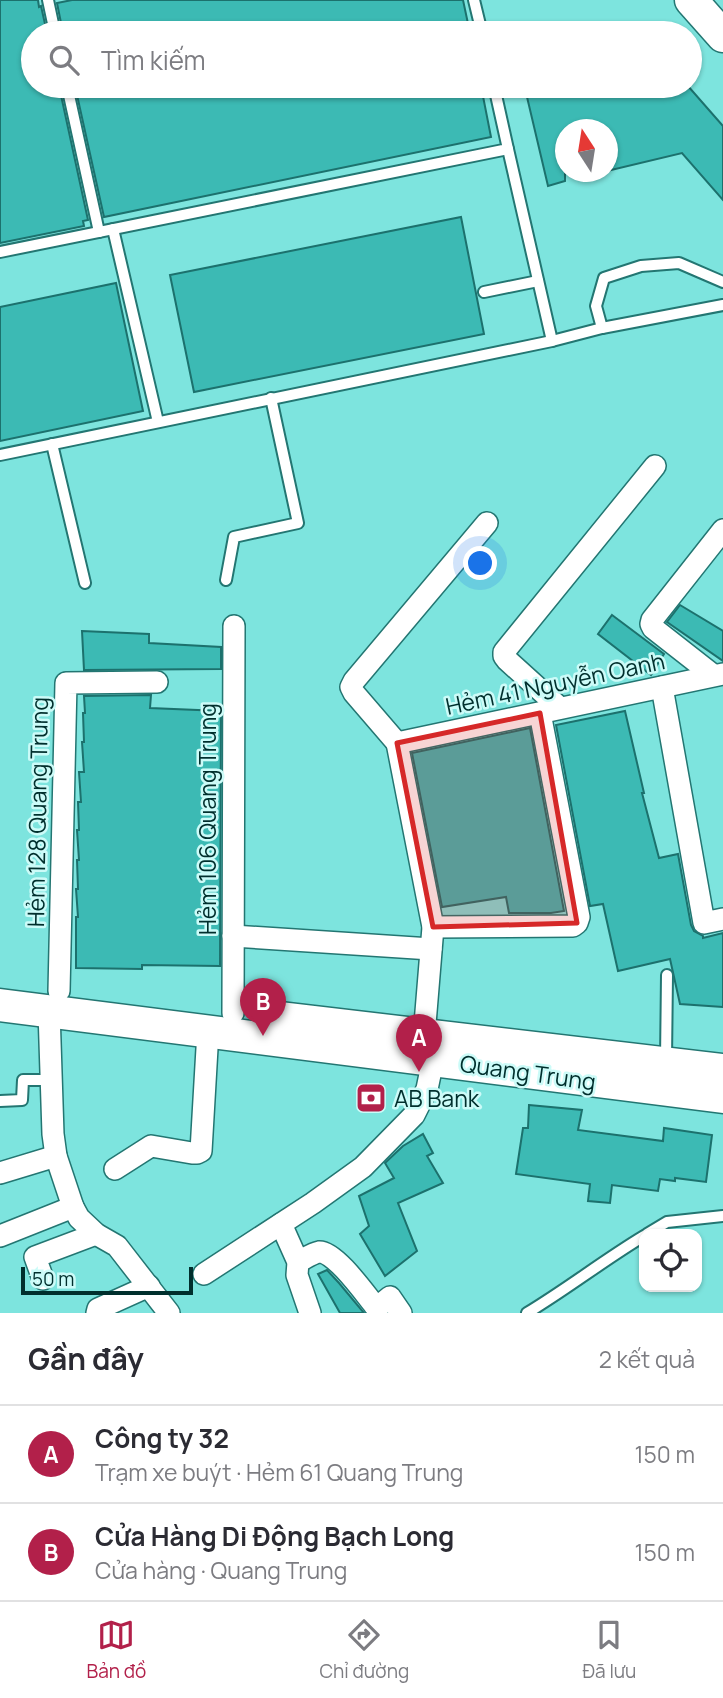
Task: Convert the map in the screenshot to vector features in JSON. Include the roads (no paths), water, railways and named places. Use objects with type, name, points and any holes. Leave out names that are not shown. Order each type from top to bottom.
[{"type":"main road","points":[[691,0],[723,36]]},
{"type":"main road","name":"Quang Trung","points":[[0,984],[54,1001],[429,1048],[671,1072],[723,1070]]},
{"type":"main road","name":"Quang Trung","points":[[0,1005],[54,1001]]},
{"type":"main road","name":"Quang Trung","points":[[671,1072],[723,1097]]},
{"type":"street","points":[[433,927],[573,926],[577,923],[579,917],[550,711],[507,660],[504,652],[655,466]]},
{"type":"street","points":[[204,1274],[363,1167],[414,1115],[427,1089],[433,927],[397,743],[351,687],[487,523]]},
{"type":"street","points":[[718,675],[651,624],[723,530]]},
{"type":"street","name":"Hẻm 106 Quang Trung","points":[[114,1169],[151,1146],[192,1153],[201,1151],[233,936],[234,626]]},
{"type":"street","name":"Hẻm 41 Nguyễn Oanh","points":[[397,743],[718,675]]},
{"type":"street","name":"Hẻm 128 Quang Trung","points":[[54,1001],[66,683],[158,682]]},
{"type":"street","points":[[662,687],[714,921]]},
{"type":"street","points":[[233,936],[431,949]]},
{"type":"street","points":[[54,1001],[53,1134],[56,1156],[73,1207],[79,1218],[96,1234],[117,1246],[169,1313]]},
{"type":"street","points":[[0,1172],[56,1156]]},
{"type":"street","points":[[4,1228],[73,1207]]},
{"type":"street","points":[[281,1224],[298,1262],[297,1275],[310,1313]]},
{"type":"street","points":[[43,1279],[35,1257],[96,1234]]},
{"type":"street","points":[[298,1262],[319,1252],[324,1253],[343,1266],[375,1306],[390,1297],[401,1313]]},
{"type":"street","points":[[97,1313],[98,1309],[149,1286]]},
{"type":"lane","points":[[48,0],[52,21]]},
{"type":"lane","points":[[474,0],[479,21]]},
{"type":"lane","points":[[70,98],[99,232]]},
{"type":"lane","points":[[497,98],[552,341]]},
{"type":"lane","points":[[0,252],[508,149]]},
{"type":"lane","points":[[113,229],[158,422]]},
{"type":"lane","points":[[602,328],[596,306],[604,278],[641,266],[679,263],[723,282]]},
{"type":"lane","points":[[484,292],[538,281]]},
{"type":"lane","points":[[0,455],[723,305]]},
{"type":"lane","points":[[226,580],[234,537],[298,523],[271,398]]},
{"type":"lane","points":[[52,444],[85,583]]},
{"type":"lane","points":[[667,975],[671,1072]]},
{"type":"lane","points":[[0,1101],[22,1100],[23,1080],[52,1080]]},
{"type":"lane","points":[[656,1229],[667,1222],[723,1216]]},
{"type":"lane","points":[[527,1313],[639,1239]]},
{"type":"place","name":"Cửa Hàng Di Động Bạch Long","points":[[263,1036]]},
{"type":"place","name":"Công ty 32","points":[[419,1072]]},
{"type":"place","name":"AB Bank","points":[[371,1098]]}]
